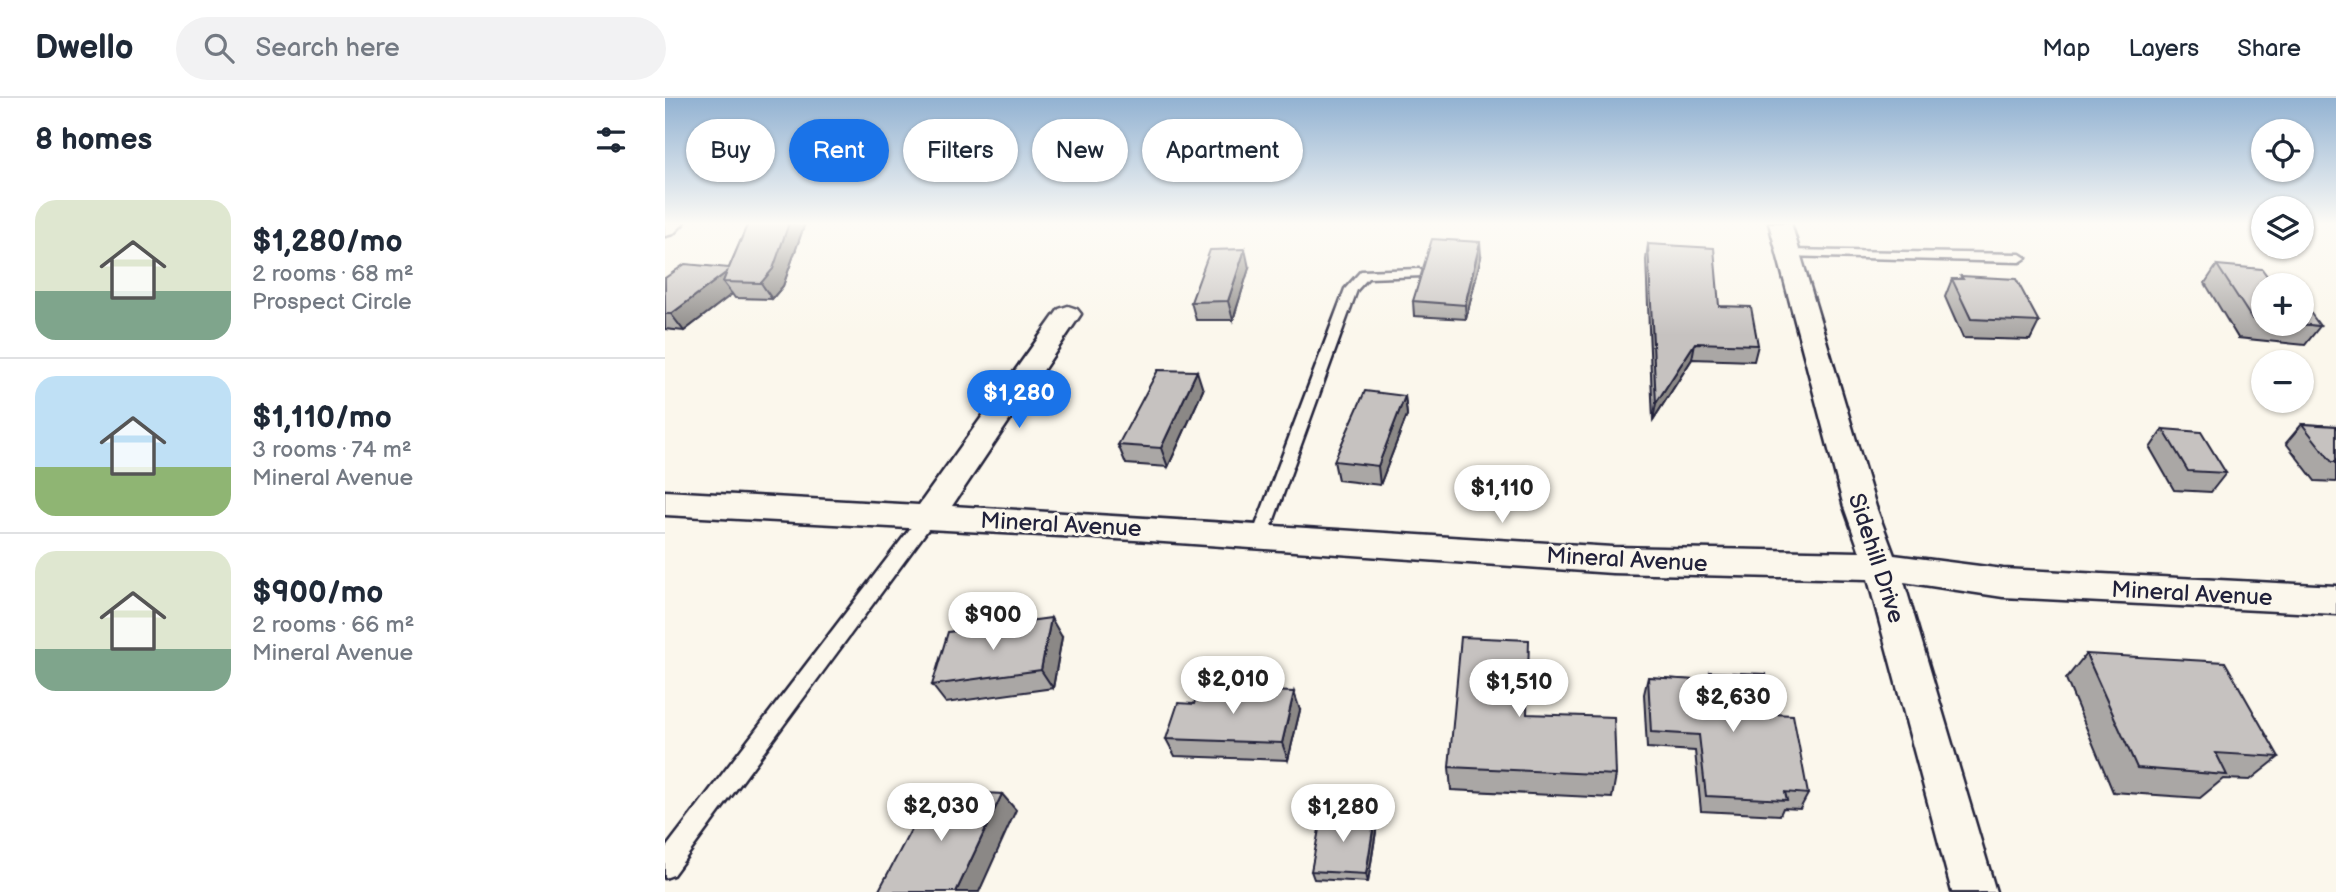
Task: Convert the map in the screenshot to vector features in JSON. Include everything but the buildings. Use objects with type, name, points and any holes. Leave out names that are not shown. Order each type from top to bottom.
[{"type":"street","name":"Sidehill Drive","points":[[1790,260],[1860,507],[1882,566],[1974,892]]},
{"type":"street","points":[[929,517],[1068,314]]},
{"type":"street","name":"Mineral Avenue","points":[[665,503],[1612,560],[1882,566],[2003,583],[2336,600]]},
{"type":"lane","points":[[1260,537],[1351,289],[1365,274],[1419,273]]},
{"type":"lane","points":[[665,867],[929,517]]}]
